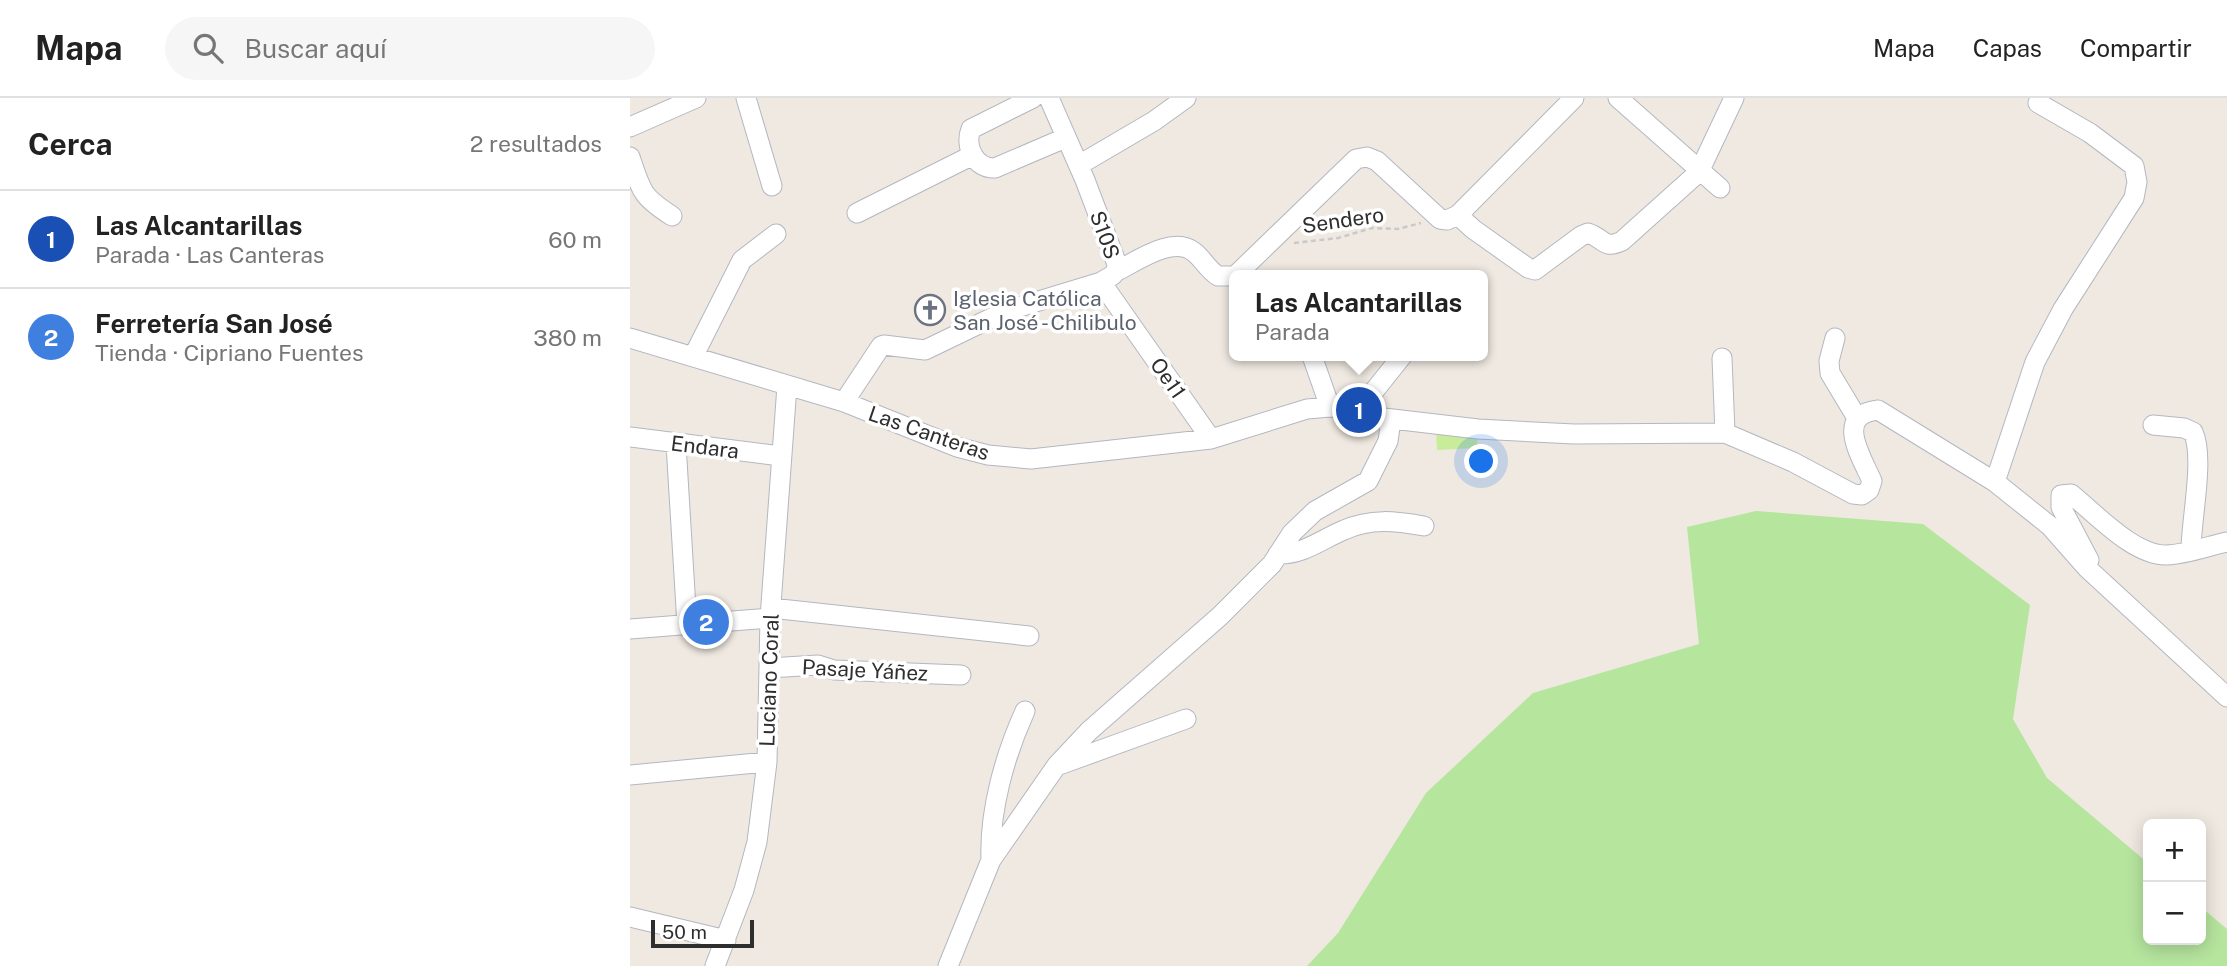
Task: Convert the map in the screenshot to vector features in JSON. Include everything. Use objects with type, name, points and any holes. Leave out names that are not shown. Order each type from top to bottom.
[{"type":"street","points":[[630,127],[696,98]]},
{"type":"street","points":[[746,98],[772,186]]},
{"type":"street","points":[[1032,98],[971,129],[969,136],[973,155],[979,164],[991,168],[1065,138]]},
{"type":"street","name":"S10S","points":[[844,402],[881,346],[925,350],[1006,311],[1109,277],[1118,267],[1079,165],[1049,98]]},
{"type":"street","points":[[1079,165],[1154,121],[1186,98]]},
{"type":"street","points":[[1449,217],[1574,98]]},
{"type":"street","points":[[1618,98],[1720,188]]},
{"type":"street","points":[[1242,270],[1356,159],[1367,157],[1377,161],[1449,217],[1528,268],[1535,270],[1588,233],[1605,244],[1613,245],[1622,241],[1699,172],[1734,98]]},
{"type":"street","points":[[1995,482],[2035,362],[2063,309],[2134,198],[2137,181],[2134,166],[2090,133],[2038,103]]},
{"type":"street","points":[[858,213],[973,155]]},
{"type":"street","points":[[630,157],[642,193],[672,216]]},
{"type":"street","points":[[693,356],[738,267],[748,254],[776,234]]},
{"type":"street","points":[[1109,277],[1165,248],[1178,246],[1196,253],[1218,276],[1229,276]]},
{"type":"street","name":"Oe11","points":[[1109,277],[1212,439]]},
{"type":"street","name":"Las Canteras","points":[[630,338],[844,402],[957,447],[1008,458],[1031,459],[1212,439],[1307,410],[1330,407],[1359,410],[1384,418],[1478,429],[1574,434],[1725,433]]},
{"type":"street","points":[[1835,338],[1829,362],[1830,373],[1857,418]]},
{"type":"street","points":[[1722,358],[1725,433],[1793,462],[1853,494],[1862,495],[1869,490],[1872,481],[1852,430],[1857,418],[1868,411],[1878,410],[1995,482],[2050,526],[2087,568],[2227,697]]},
{"type":"street","points":[[1314,361],[1330,407]]},
{"type":"street","points":[[1359,410],[1398,361]]},
{"type":"street","name":"Luciano Coral","points":[[715,966],[744,890],[757,842],[767,762],[770,613],[787,386]]},
{"type":"street","points":[[948,966],[990,860],[1057,765],[1089,731],[1220,616],[1272,564],[1292,533],[1315,511],[1368,481],[1388,442],[1390,427],[1384,418]]},
{"type":"street","points":[[2153,425],[2184,428],[2193,432],[2196,440],[2191,550]]},
{"type":"street","name":"Endara","points":[[630,436],[781,456]]},
{"type":"street","points":[[676,444],[687,625]]},
{"type":"street","points":[[2087,568],[2088,557],[2060,507],[2060,495],[2065,493],[2071,494],[2130,543],[2157,555],[2171,555],[2227,542]]},
{"type":"street","points":[[1279,554],[1289,555],[1343,530],[1363,524],[1384,520],[1424,526]]},
{"type":"street","points":[[630,629],[687,625],[770,613],[1029,636]]},
{"type":"street","name":"Pasaje Yáñez","points":[[769,668],[818,665],[834,670],[961,675]]},
{"type":"street","points":[[990,860],[990,837],[1004,769],[1010,744],[1025,711]]},
{"type":"street","points":[[1057,765],[1186,719]]},
{"type":"street","points":[[630,775],[767,762]]},
{"type":"street","points":[[630,917],[726,940]]},
{"type":"path","name":"Sendero","points":[[1287,246],[1298,241],[1338,238],[1372,228],[1398,229],[1449,217]]},
{"type":"green space","points":[[1436,428],[1478,429],[1477,448],[1437,450]]},
{"type":"green space","points":[[1756,511],[1923,524],[2030,605],[2013,719],[2047,778],[2143,859],[2143,945],[2206,945],[2206,911],[2227,929],[2227,966],[1307,966],[1338,933],[1426,793],[1533,693],[1699,644],[1687,527]]},
{"type":"place","name":"Iglesia Católica San José - Chilibulo","points":[[930,310]]},
{"type":"place","name":"Las Alcantarillas","points":[[1359,410]]},
{"type":"place","name":"Ferretería San José","points":[[706,622]]}]
